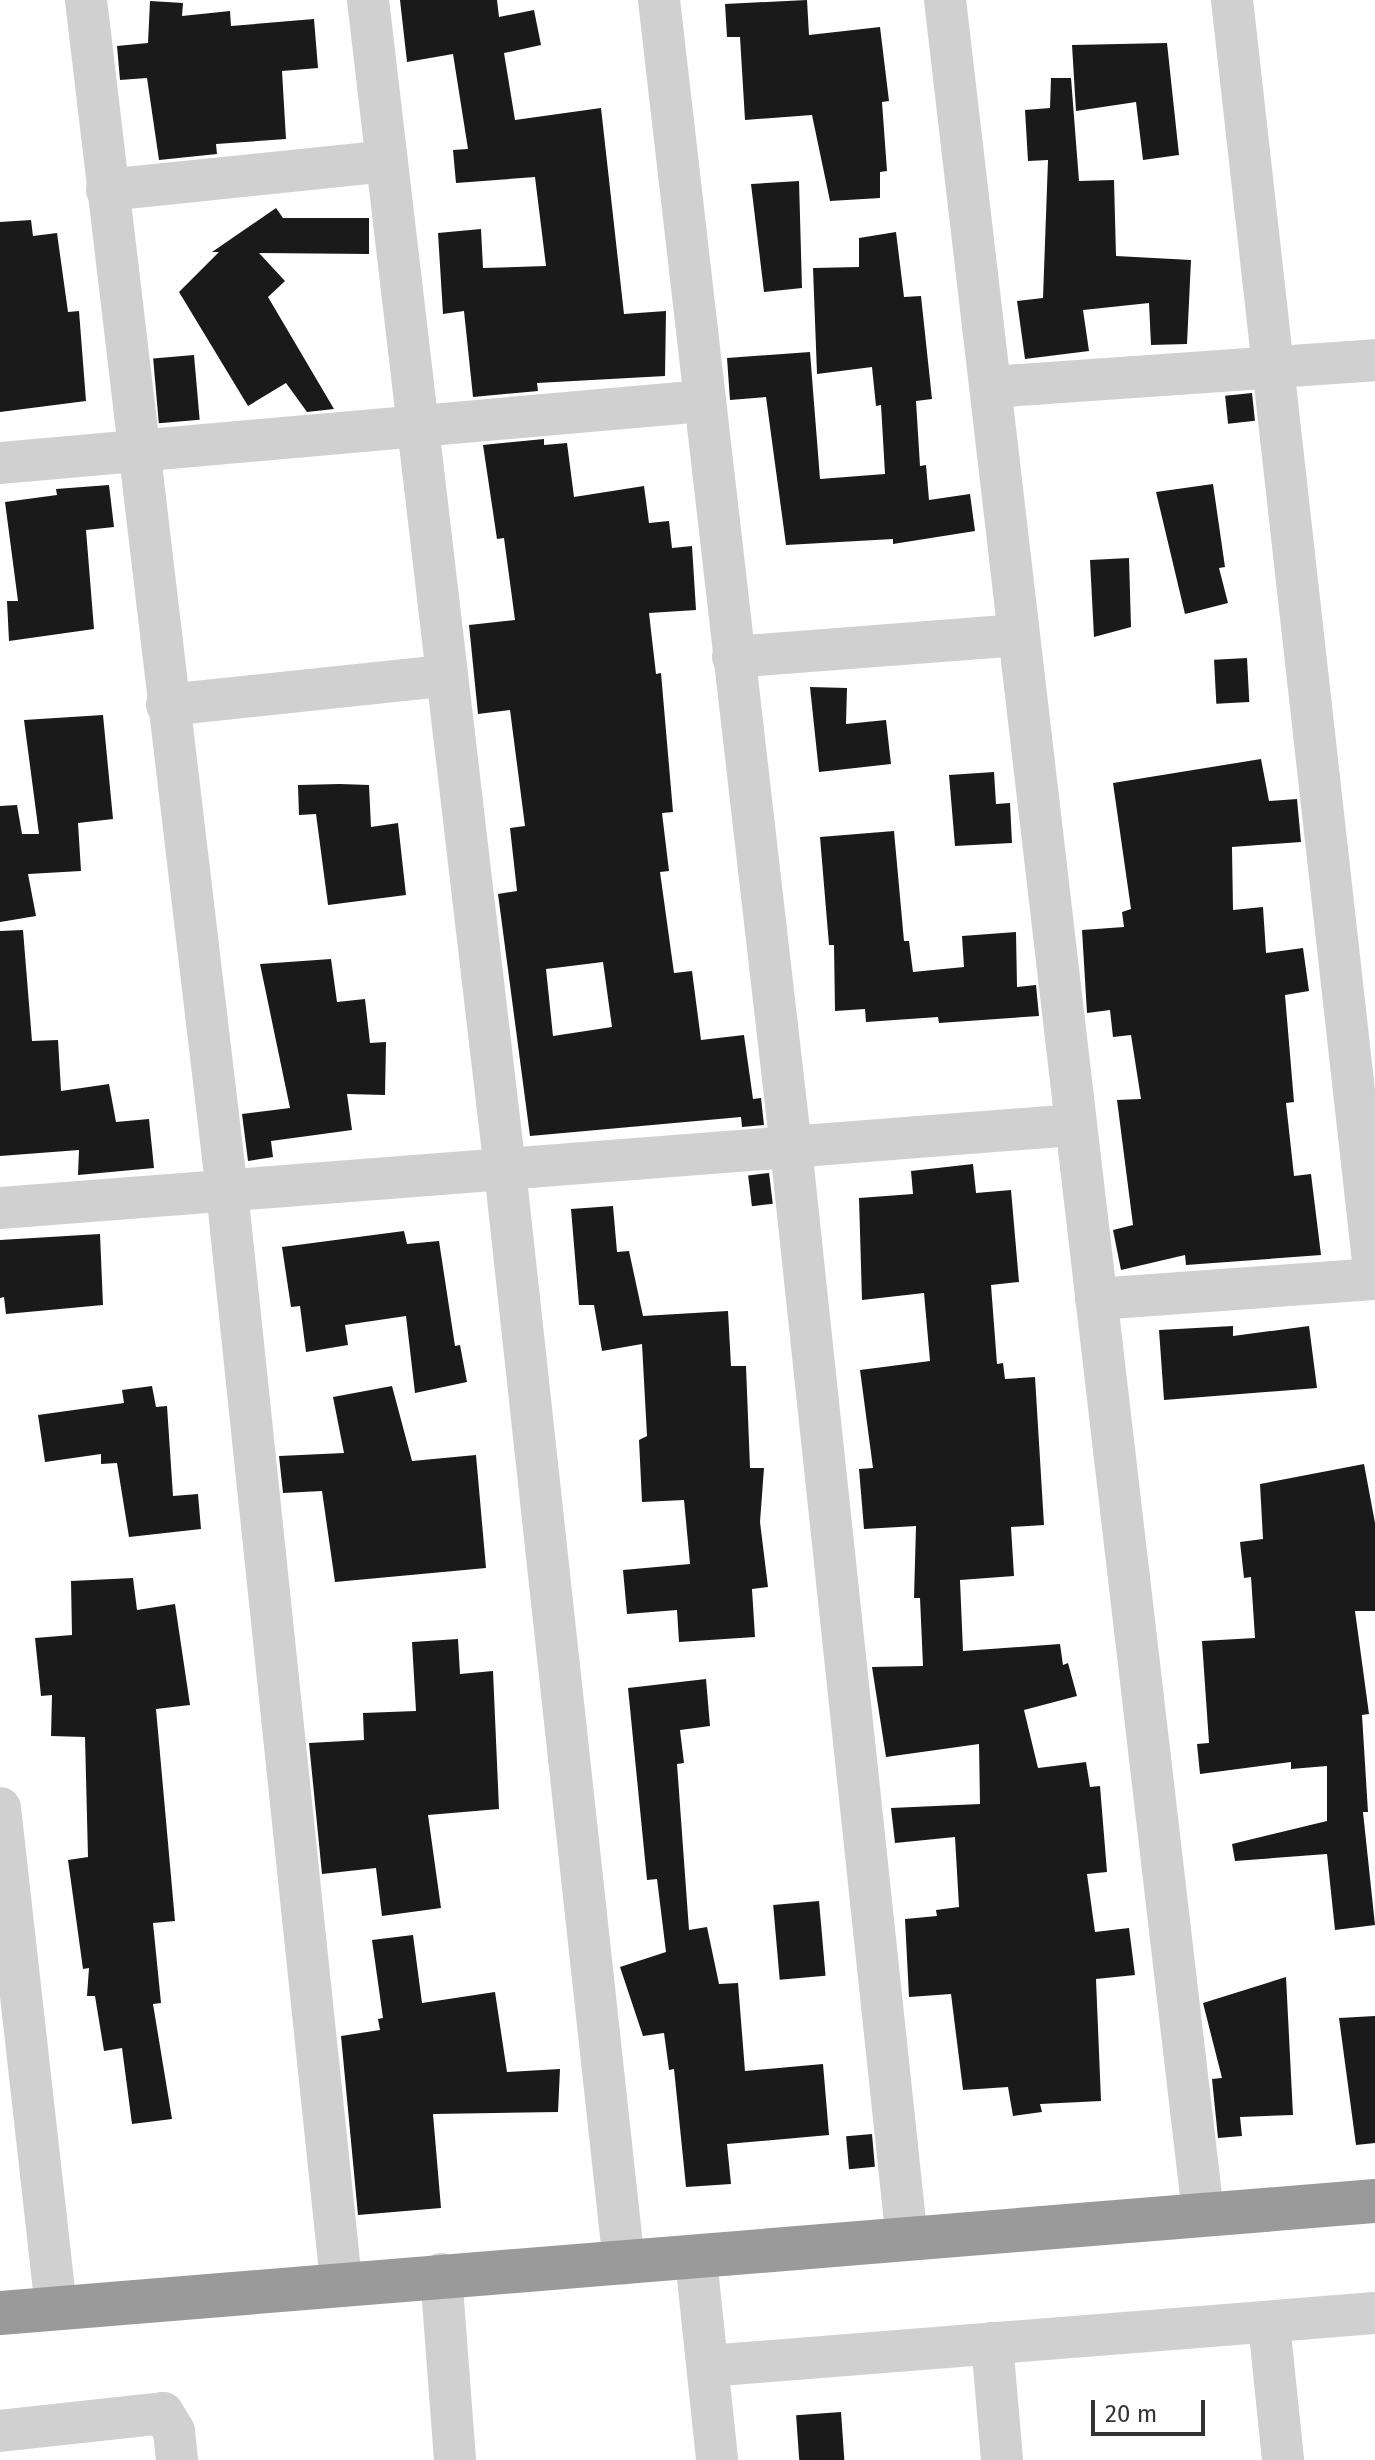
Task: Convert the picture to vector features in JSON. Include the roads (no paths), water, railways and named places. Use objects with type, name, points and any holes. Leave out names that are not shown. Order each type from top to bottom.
[{"type":"highway","points":[[0,2313],[341,2282],[696,2259],[1203,2213],[1375,2201]]},
{"type":"street","points":[[86,0],[136,452],[227,1191],[341,2282]]},
{"type":"street","points":[[368,0],[415,428],[505,1170],[624,2264]]},
{"type":"street","points":[[659,0],[791,1148],[907,2240]]},
{"type":"street","points":[[945,0],[1203,2213]]},
{"type":"street","points":[[1096,1299],[1375,1279],[1276,367],[1232,0]]},
{"type":"street","points":[[107,190],[387,161]]},
{"type":"street","points":[[991,387],[1375,360]]},
{"type":"street","points":[[0,463],[703,401]]},
{"type":"street","points":[[733,657],[1018,635]]},
{"type":"street","points":[[167,705],[445,676]]},
{"type":"street","points":[[0,1208],[1074,1125]]},
{"type":"street","points":[[0,1808],[56,2308]]},
{"type":"street","points":[[696,2259],[717,2460]]},
{"type":"street","points":[[441,2274],[455,2460]]},
{"type":"street","points":[[708,2366],[1269,2324],[1375,2313]]},
{"type":"street","points":[[1269,2324],[1283,2460]]},
{"type":"street","points":[[992,2343],[1002,2460]]},
{"type":"street","points":[[0,2431],[163,2413],[174,2431],[177,2460]]}]
